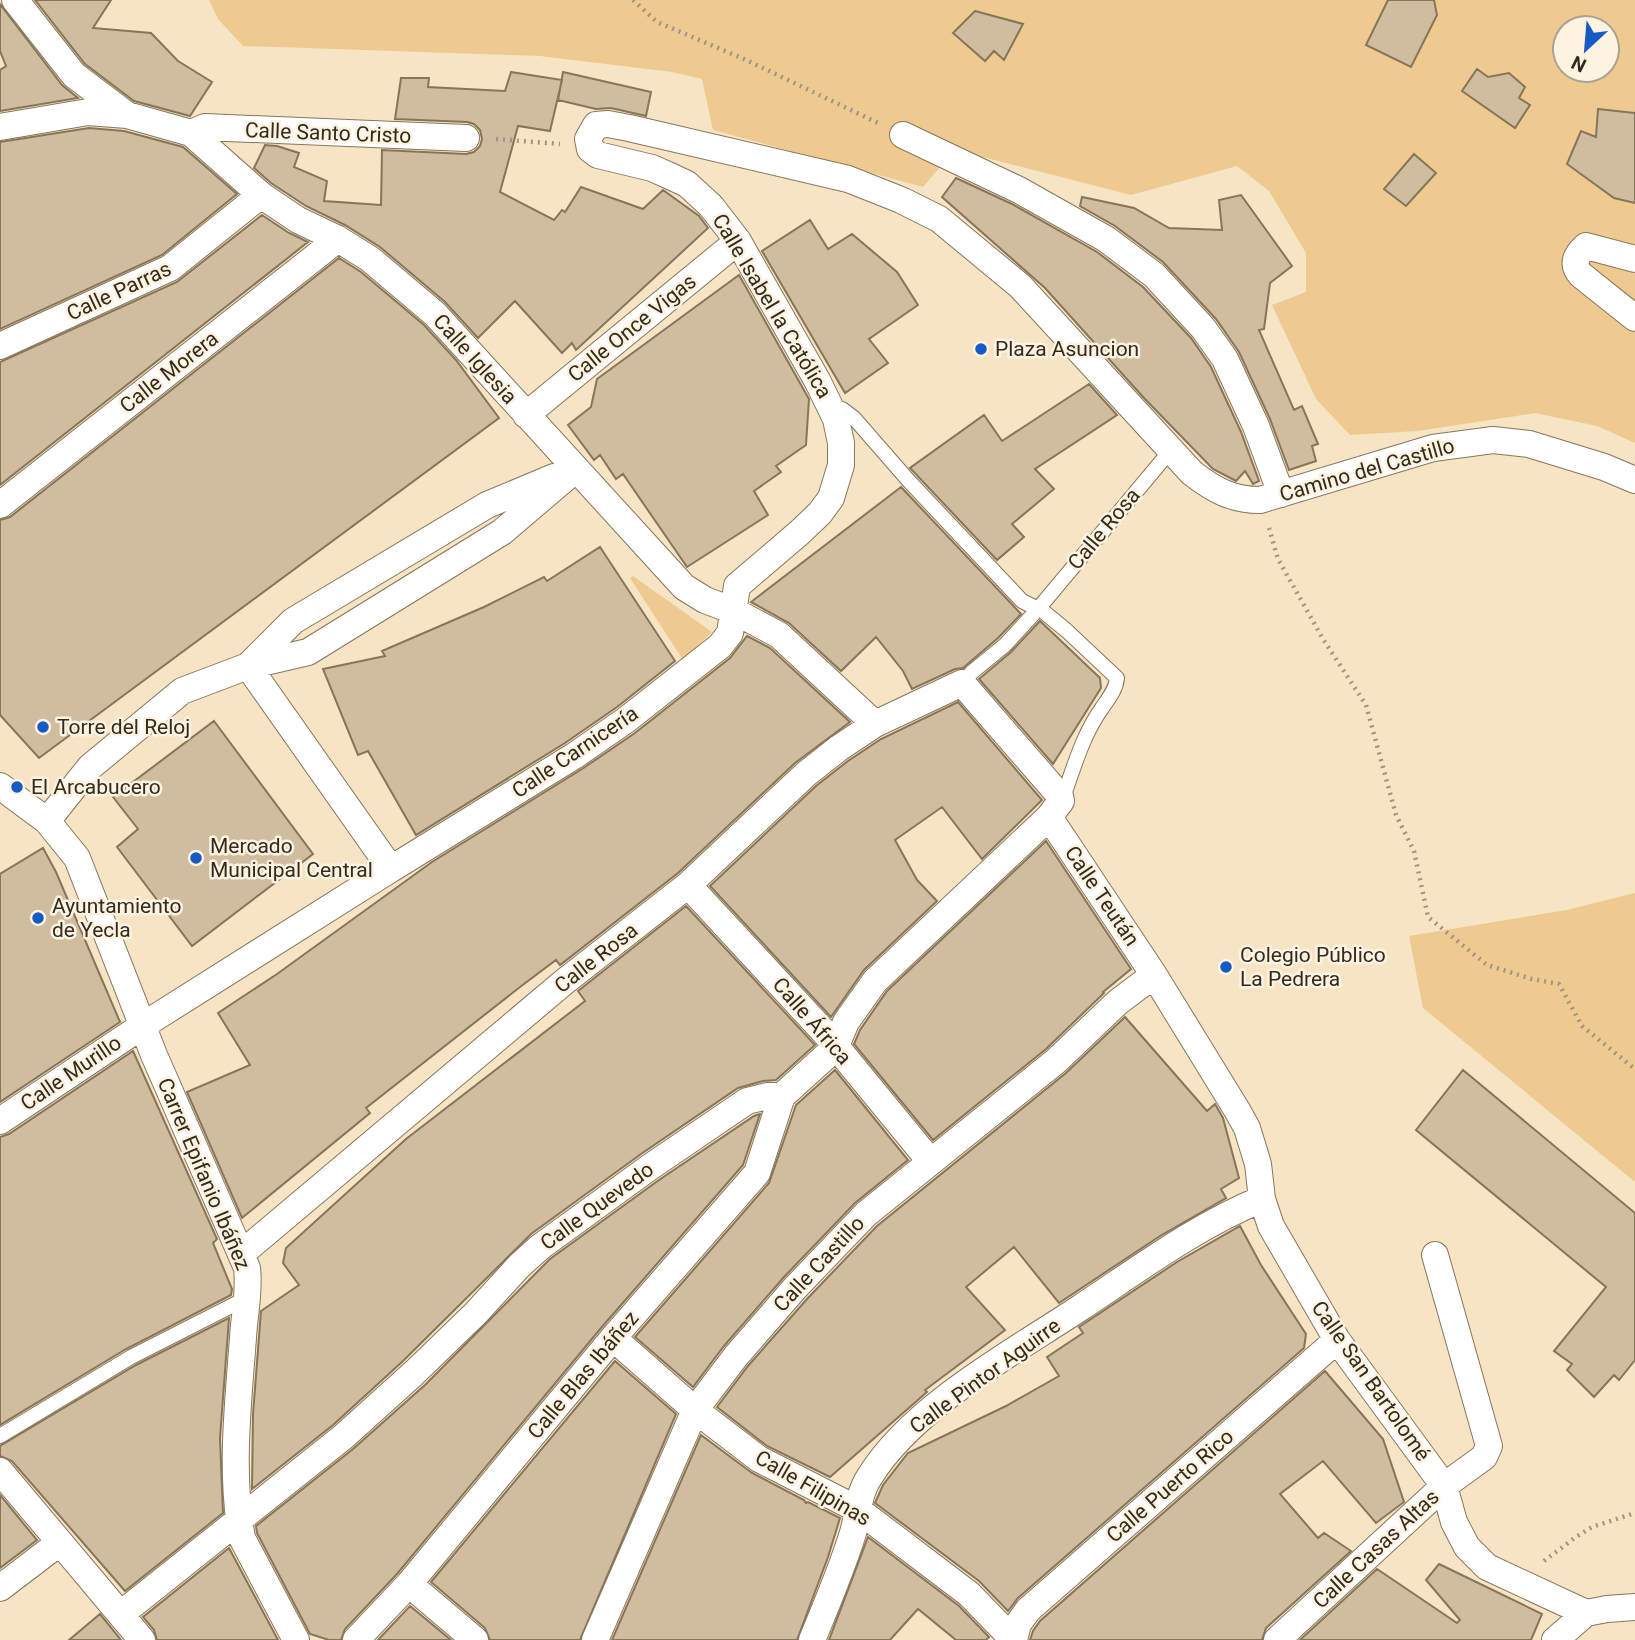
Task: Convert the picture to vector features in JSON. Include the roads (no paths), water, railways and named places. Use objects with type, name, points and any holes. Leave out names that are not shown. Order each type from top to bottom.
[{"type":"street","points":[[15,0],[74,75],[127,115]]},
{"type":"street","points":[[0,127],[88,111],[127,115],[191,133]]},
{"type":"street","name":"Calle Isabel la Católica","points":[[833,411],[738,241],[711,206],[687,184],[593,147],[596,125],[629,128],[817,171],[875,189],[924,211],[954,230],[1020,286],[1171,450]]},
{"type":"street","name":"Calle Santo Cristo","points":[[191,133],[205,127],[466,138]]},
{"type":"street","name":"Calle Iglesia","points":[[191,133],[261,195],[298,220],[338,239],[389,274],[435,314],[684,587],[705,600],[734,611],[790,643],[875,724]]},
{"type":"street","points":[[903,135],[1019,190],[1106,239],[1154,275],[1203,328],[1225,359],[1256,426],[1271,497],[1242,500],[1210,487],[1192,473],[1171,450]]},
{"type":"street","name":"Calle Parras","points":[[0,346],[170,268],[261,195]]},
{"type":"street","name":"Calle Morera","points":[[0,505],[338,239]]},
{"type":"street","name":"Calle Once Vigas","points":[[526,415],[738,241]]},
{"type":"street","points":[[1635,259],[1586,246],[1577,255],[1575,263],[1581,275],[1635,318]]},
{"type":"street","name":"Calle Carnicería","points":[[142,1026],[574,755],[626,720],[720,646],[730,633],[735,594],[741,580],[799,533],[831,498],[841,465],[841,443],[833,411]]},
{"type":"street","name":"Camino del Castillo","points":[[1271,497],[1433,448],[1493,440],[1529,444],[1604,467],[1635,480]]},
{"type":"street","points":[[47,821],[90,767],[182,691],[248,666],[293,621],[487,505],[576,469]]},
{"type":"street","points":[[248,666],[391,869]]},
{"type":"street","name":"Calle Rosa","points":[[241,1254],[564,982],[688,886],[806,774],[875,724],[962,683]]},
{"type":"street","name":"Calle Teután","points":[[962,683],[1060,796],[1055,809],[1154,975]]},
{"type":"street","name":"Carrer Epifanio Ibáñez","points":[[0,786],[47,821],[77,858],[142,1026],[241,1254],[249,1281],[236,1444],[238,1520],[242,1538],[296,1640]]},
{"type":"street","points":[[782,1096],[835,1048],[846,1022],[875,981],[1055,809]]},
{"type":"street","name":"Calle África","points":[[688,886],[825,1033],[930,1161]]},
{"type":"street","name":"Calle Castillo","points":[[595,1640],[695,1410],[736,1356],[836,1243],[866,1214],[1056,1061],[1118,1002],[1154,975]]},
{"type":"street","name":"Calle San Bartolomé","points":[[1154,975],[1247,1128],[1258,1164],[1262,1199],[1271,1226],[1337,1340],[1444,1486],[1454,1522],[1467,1547],[1487,1567],[1586,1613]]},
{"type":"street","name":"Calle Murillo","points":[[0,1121],[142,1026]]},
{"type":"street","name":"Calle Quevedo","points":[[121,1614],[343,1437],[414,1373],[540,1247],[747,1101],[767,1096],[782,1096]]},
{"type":"street","name":"Calle Blas Ibáñez","points":[[356,1640],[409,1584],[613,1338],[757,1173],[782,1096]]},
{"type":"street","name":"Calle Pintor Aguirre","points":[[812,1640],[851,1539],[863,1488],[891,1448],[949,1397],[1200,1229],[1262,1199]]},
{"type":"street","name":"Calle Casas Altas","points":[[1277,1640],[1444,1486],[1484,1457],[1489,1446],[1435,1255]]},
{"type":"street","name":"Calle Filipinas","points":[[613,1338],[695,1410],[759,1459],[857,1509],[970,1594],[1012,1640]]},
{"type":"street","name":"Calle Puerto Rico","points":[[1012,1640],[1018,1624],[1028,1611],[1337,1340]]},
{"type":"street","points":[[0,1471],[142,1640]]},
{"type":"street","points":[[0,1588],[59,1543]]},
{"type":"street","points":[[409,1584],[475,1640]]},
{"type":"street","points":[[1555,1640],[1586,1613],[1635,1607]]},
{"type":"lane","name":"Calle Isabel la Católica","points":[[833,411],[842,409],[854,418],[1022,601],[1038,609],[1067,631],[1117,678],[1114,690],[1084,740],[1055,809]]},
{"type":"lane","name":"Calle Rosa","points":[[962,683],[1005,645],[1038,609],[1171,450]]},
{"type":"lane","points":[[0,1436],[131,1357],[247,1297]]},
{"type":"place","name":"Plaza Asuncion","points":[[981,349]]},
{"type":"place","name":"Torre del Reloj","points":[[43,727]]},
{"type":"place","name":"El Arcabucero","points":[[17,787]]},
{"type":"place","name":"Mercado Municipal Central","points":[[196,858]]},
{"type":"place","name":"Ayuntamiento de Yecla","points":[[38,918]]},
{"type":"place","name":"Colegio Público La Pedrera","points":[[1226,967]]}]
